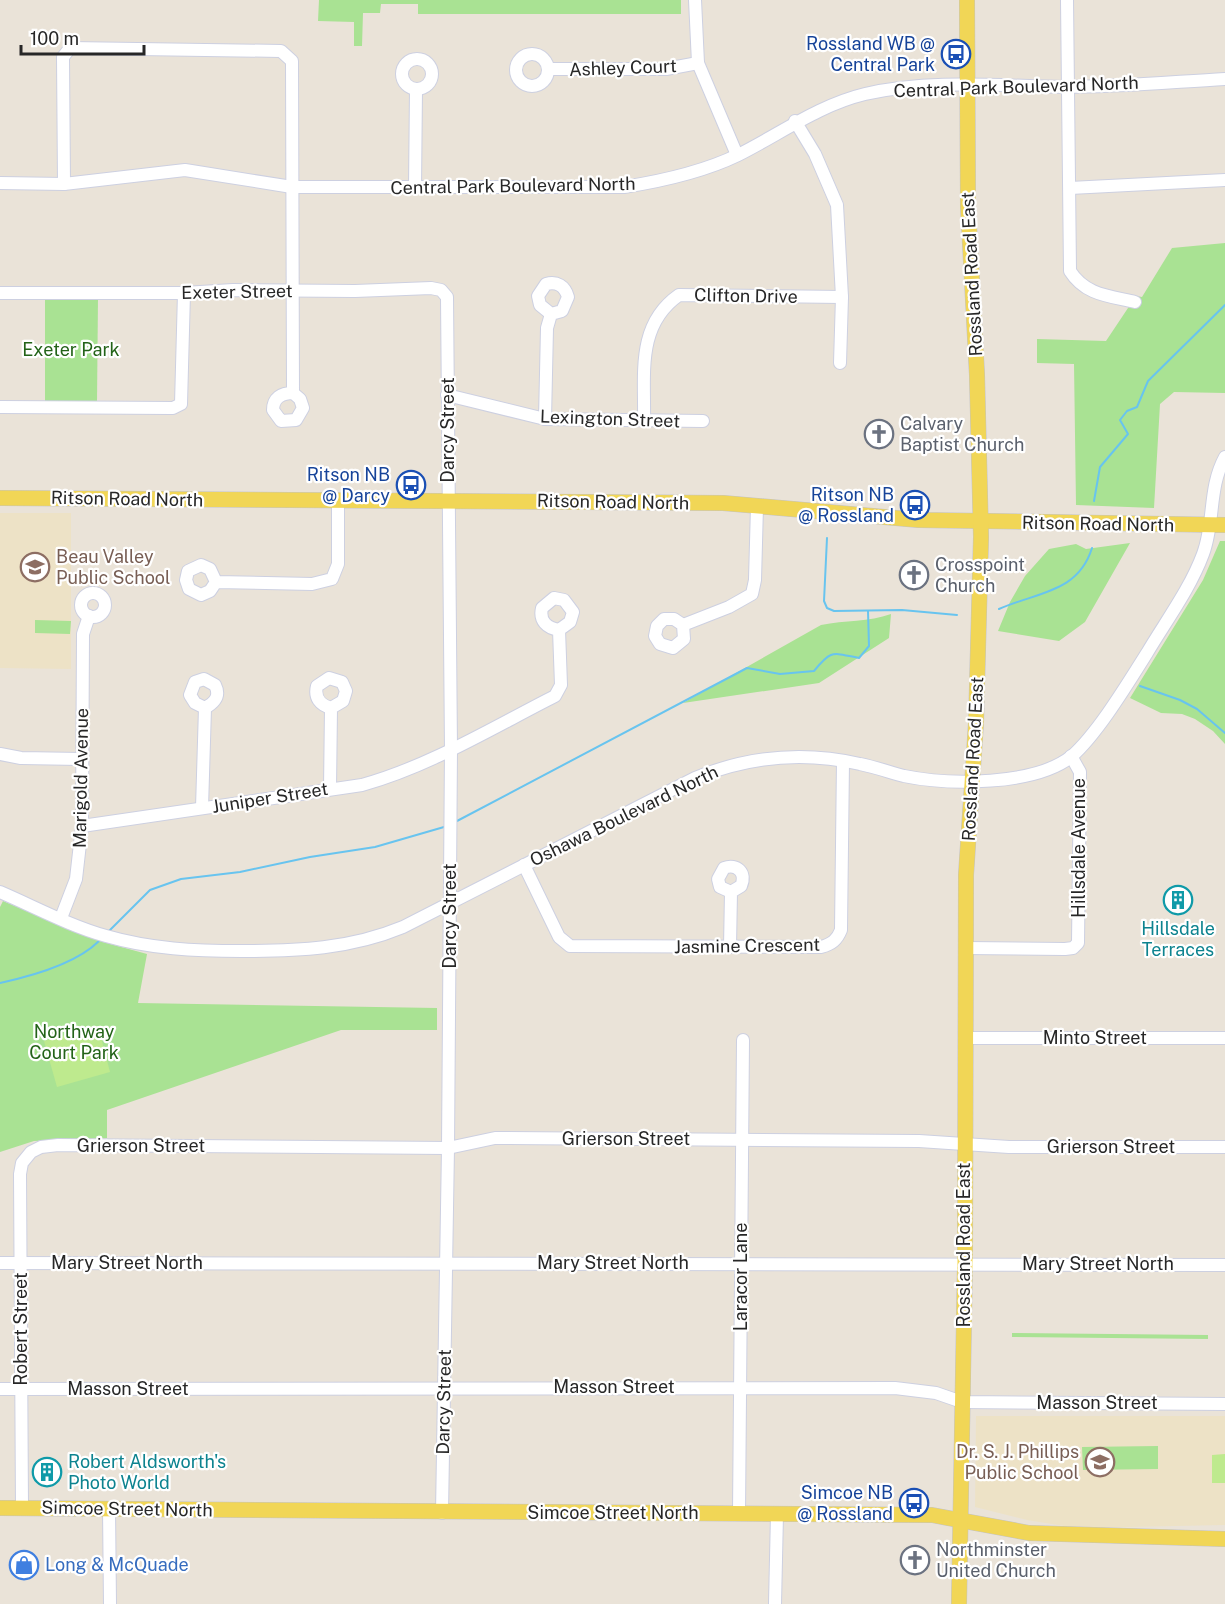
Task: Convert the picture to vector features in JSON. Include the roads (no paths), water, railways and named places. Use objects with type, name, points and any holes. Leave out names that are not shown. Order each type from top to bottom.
[{"type":"main road","name":"Rossland Road East","points":[[959,1604],[965,1262],[966,875],[979,657],[981,523],[977,375],[968,206],[967,0]]},
{"type":"main road","name":"Ritson Road North","points":[[0,498],[448,499],[706,505],[723,503],[919,520],[981,523],[1225,525]]},
{"type":"main road","name":"Simcoe Street North","points":[[0,1508],[932,1515],[1029,1533],[1225,1539]]},
{"type":"street","points":[[695,0],[698,63],[737,156]]},
{"type":"street","points":[[1067,0],[1070,271],[1077,283],[1089,292],[1135,302]]},
{"type":"street","points":[[64,184],[63,57],[70,48],[79,46],[281,51],[289,56],[292,61],[293,393]]},
{"type":"street","name":"Ashley Court","points":[[548,69],[666,69],[698,63]]},
{"type":"street","name":"Central Park Boulevard North","points":[[0,183],[64,184],[185,170],[292,187],[624,187],[668,180],[737,156],[795,121],[863,94],[907,87],[968,84],[1067,87],[1225,79]]},
{"type":"street","points":[[415,188],[416,89]]},
{"type":"street","points":[[795,121],[815,154],[837,204],[842,297],[840,363]]},
{"type":"street","points":[[1070,188],[1225,180]]},
{"type":"street","name":"Exeter Street","points":[[0,293],[441,290],[447,297],[447,320]]},
{"type":"street","points":[[0,407],[172,408],[181,404],[184,293]]},
{"type":"street","name":"Clifton Drive","points":[[644,421],[645,345],[664,306],[679,295],[842,297]]},
{"type":"street","points":[[545,419],[547,328],[550,314]]},
{"type":"street","name":"Darcy Street","points":[[442,1513],[451,749],[447,320]]},
{"type":"street","name":"Lexington Street","points":[[447,395],[545,419],[703,421]]},
{"type":"street","name":"Oshawa Boulevard North","points":[[0,892],[104,936],[159,948],[290,951],[333,948],[373,939],[403,927],[695,778],[725,766],[754,759],[795,756],[843,760],[911,777],[1001,780],[1030,775],[1071,756],[1116,699],[1187,588],[1204,553],[1214,484],[1225,457]]},
{"type":"street","points":[[216,582],[319,584],[332,579],[338,564],[338,500]]},
{"type":"street","points":[[683,625],[729,607],[752,594],[755,580],[757,506]]},
{"type":"street","name":"Marigold Avenue","points":[[61,918],[76,879],[82,826],[83,634],[89,616]]},
{"type":"street","name":"Juniper Street","points":[[82,826],[362,785],[392,777],[555,696],[561,686],[559,630]]},
{"type":"street","points":[[202,808],[205,708]]},
{"type":"street","points":[[330,789],[331,708]]},
{"type":"street","points":[[0,754],[21,758],[81,759]]},
{"type":"street","name":"Hillsdale Avenue","points":[[965,948],[1065,949],[1073,948],[1078,943],[1080,772],[1071,756]]},
{"type":"street","name":"Jasmine Crescent","points":[[524,865],[559,937],[570,946],[821,947],[838,938],[842,920],[843,760]]},
{"type":"street","points":[[730,947],[731,892]]},
{"type":"street","name":"Minto Street","points":[[964,1038],[1225,1038]]},
{"type":"street","name":"Laracor Lane","points":[[739,1514],[743,1040]]},
{"type":"street","name":"Grierson Street","points":[[29,1154],[41,1147],[58,1145],[448,1148],[495,1138],[919,1142],[965,1145],[1225,1148]]},
{"type":"street","name":"Robert Street","points":[[22,1508],[20,1174],[22,1162],[29,1154]]},
{"type":"street","name":"Mary Street North","points":[[0,1263],[965,1262],[1225,1265]]},
{"type":"street","name":"Masson Street","points":[[0,1389],[741,1386],[895,1388],[936,1393],[962,1402],[1225,1404]]},
{"type":"street","points":[[109,1508],[110,1604]]},
{"type":"street","points":[[775,1604],[777,1514]]},
{"type":"waterway","points":[[1094,501],[1100,467],[1128,434],[1120,420],[1127,411],[1137,407],[1148,381],[1225,305]]},
{"type":"waterway","points":[[827,538],[824,601],[827,608],[834,611],[902,610],[957,615]]},
{"type":"waterway","points":[[999,609],[1066,583],[1086,563],[1092,548]]},
{"type":"waterway","points":[[457,821],[747,668],[780,674],[814,671],[833,654],[859,658],[869,646],[868,611]]},
{"type":"waterway","points":[[1140,686],[1180,700],[1197,709],[1225,733]]},
{"type":"waterway","points":[[109,931],[150,890],[181,879],[240,872],[310,857],[375,847],[444,827]]},
{"type":"waterway","points":[[0,983],[66,963],[99,941]]},
{"type":"place","name":"Rossland WB @ Central Park","points":[[956,54]]},
{"type":"place","name":"Calvary Baptist Church","points":[[879,434]]},
{"type":"place","name":"Ritson NB @ Darcy","points":[[411,485]]},
{"type":"place","name":"Ritson NB @ Rossland","points":[[915,505]]},
{"type":"place","name":"Beau Valley Public School","points":[[35,567]]},
{"type":"place","name":"Crosspoint Church","points":[[914,575]]},
{"type":"place","name":"Hillsdale Terraces","points":[[1178,900]]},
{"type":"place","name":"Dr. S. J. Phillips Public School","points":[[1100,1462]]},
{"type":"place","name":"Robert Aldsworth's Photo World","points":[[47,1472]]},
{"type":"place","name":"Simcoe NB @ Rossland","points":[[914,1503]]},
{"type":"place","name":"Northminster United Church","points":[[915,1560]]},
{"type":"place","name":"Long & McQuade","points":[[24,1565]]},
{"type":"park label","name":"Exeter Park","points":[[71,350]]},
{"type":"park label","name":"Northway Court Park","points":[[74,1042]]}]
